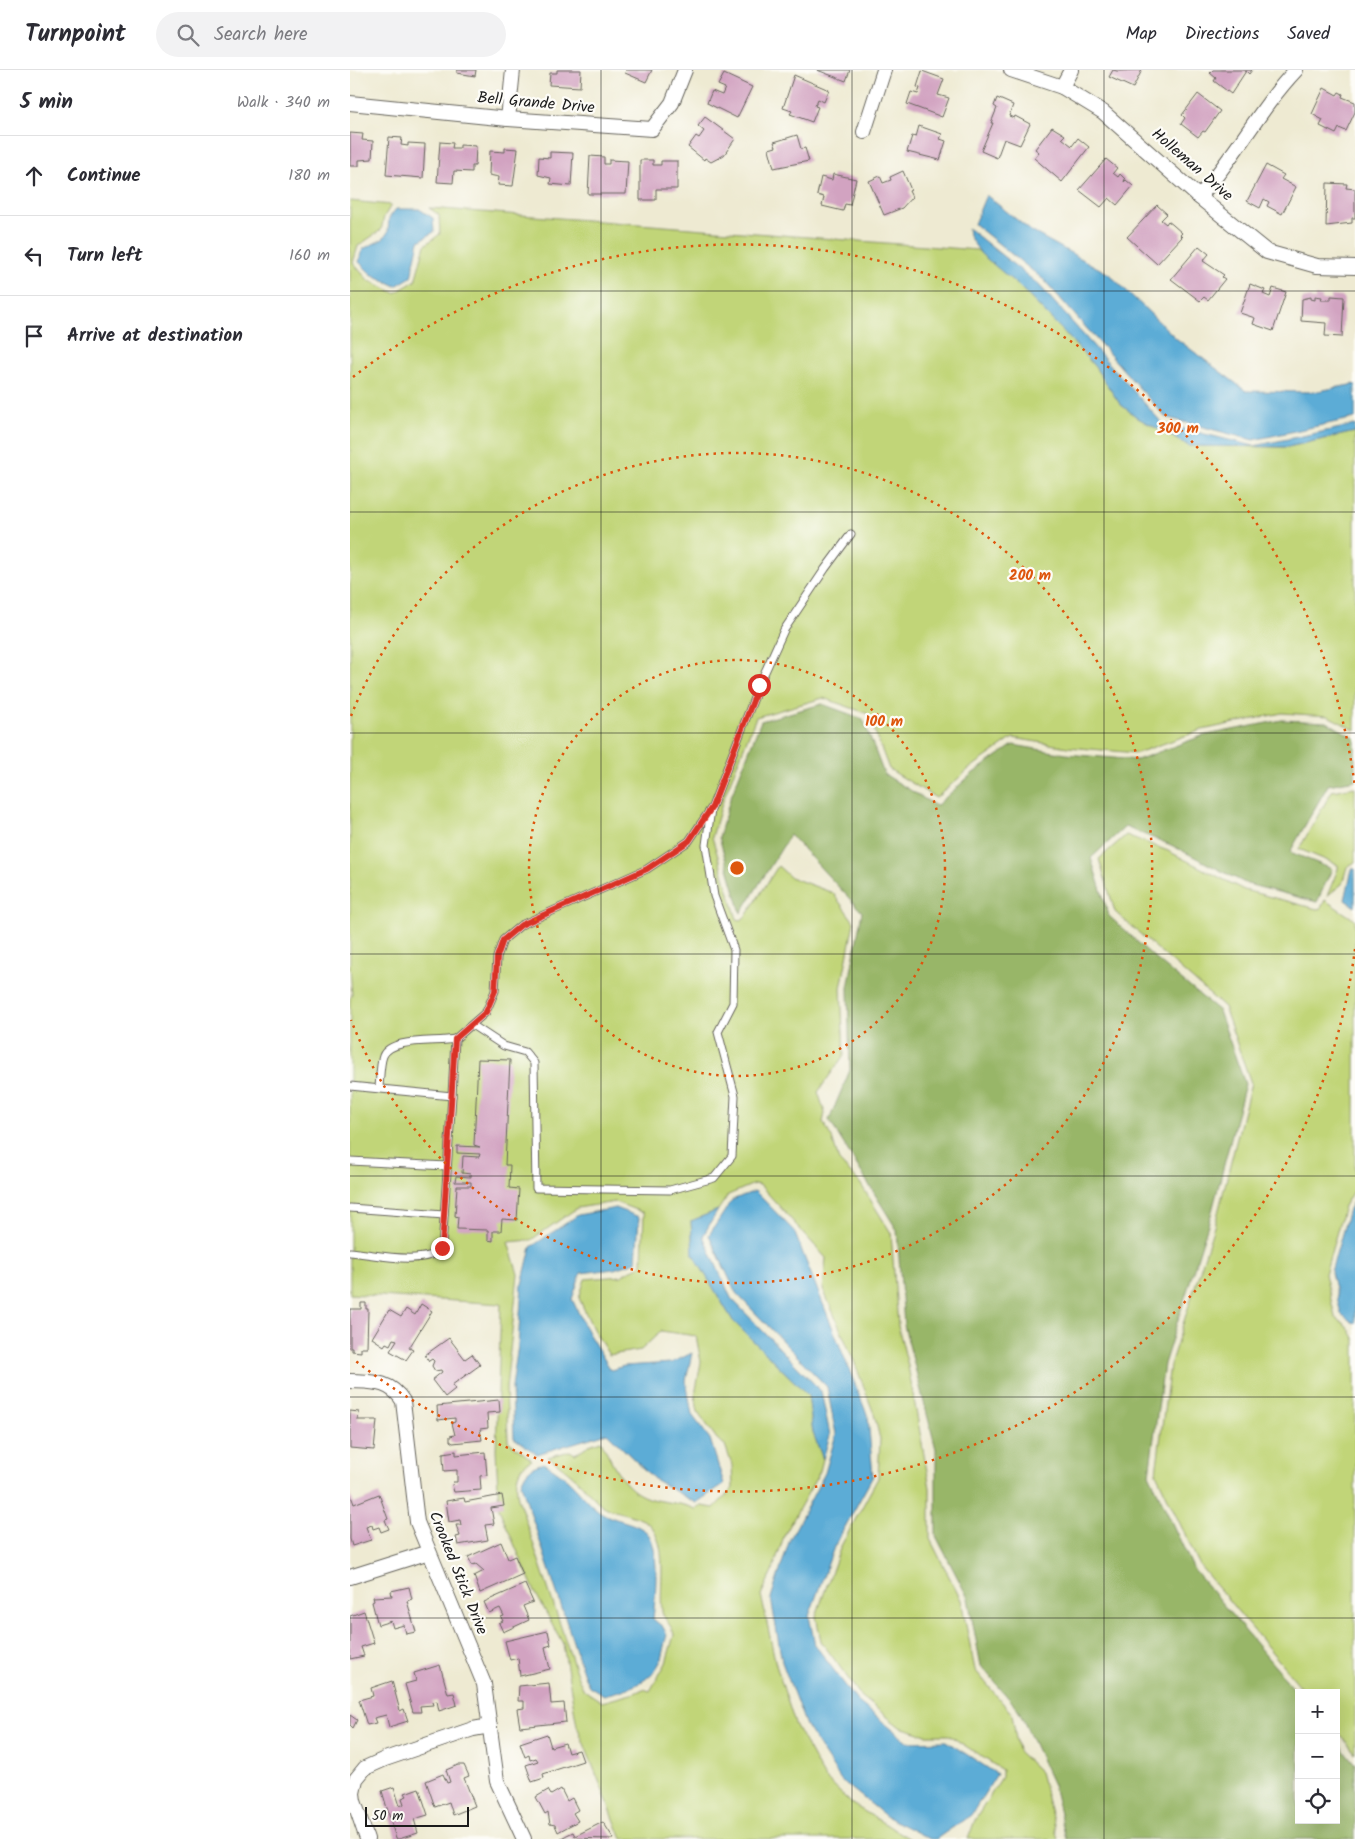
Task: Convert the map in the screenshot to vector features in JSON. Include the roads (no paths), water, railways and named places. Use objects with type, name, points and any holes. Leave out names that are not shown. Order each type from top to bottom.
[{"type":"street","points":[[508,119],[513,70]]},
{"type":"street","name":"Bell Grande Drive","points":[[350,103],[508,119],[652,129],[672,103],[685,70]]},
{"type":"street","points":[[864,132],[884,70]]},
{"type":"street","name":"Holleman Drive","points":[[1011,70],[1062,87],[1110,118],[1199,197],[1267,252],[1317,266],[1355,267]]},
{"type":"street","points":[[1062,87],[1071,70]]},
{"type":"street","points":[[1199,197],[1227,164],[1258,117],[1296,70]]},
{"type":"street","name":"Crooked Stick Drive","points":[[350,1381],[382,1383],[394,1389],[403,1401],[417,1522],[484,1684],[498,1782],[524,1839]]},
{"type":"street","points":[[350,1577],[429,1552]]},
{"type":"street","points":[[368,1839],[354,1801],[353,1792],[356,1780],[365,1768],[464,1732],[490,1726]]},
{"type":"lane","points":[[472,1025],[504,1046],[525,1052],[534,1063],[536,1188],[670,1190],[714,1178],[732,1156],[735,1096],[718,1032],[733,1004],[734,950],[714,896],[707,854],[706,845],[712,807],[759,685],[784,630],[824,568],[852,534]]},
{"type":"lane","points":[[379,1088],[383,1055],[390,1048],[400,1044],[443,1042],[455,1039],[486,1012],[495,991],[497,957],[503,940],[521,925],[647,869],[689,841],[712,807]]},
{"type":"lane","points":[[350,1252],[420,1259],[437,1254],[442,1248],[455,1039]]},
{"type":"lane","points":[[350,1086],[452,1096]]},
{"type":"lane","points":[[350,1161],[447,1166]]},
{"type":"lane","points":[[350,1208],[444,1215]]},
{"type":"water","points":[[986,195],[1031,231],[1109,274],[1177,339],[1246,391],[1313,392],[1355,384],[1355,418],[1253,440],[1165,417],[1044,280],[974,224]]},
{"type":"water","points":[[396,209],[419,209],[433,218],[434,232],[419,241],[411,277],[396,286],[371,274],[359,262],[363,249],[383,239],[388,232],[389,218]]},
{"type":"water","points":[[968,228],[1039,285],[1163,424],[1254,446],[1355,425],[1355,432],[1288,447],[1189,446],[1138,418],[1120,404],[1095,367],[1065,333],[1019,286],[981,254],[969,236]]},
{"type":"water","points":[[1352,869],[1355,869],[1355,907],[1345,900]]},
{"type":"water","points":[[755,1191],[794,1231],[868,1417],[873,1476],[834,1547],[809,1616],[815,1645],[857,1701],[908,1742],[946,1741],[997,1774],[971,1815],[936,1839],[930,1839],[887,1817],[841,1780],[806,1726],[782,1662],[771,1598],[790,1539],[825,1473],[836,1434],[827,1387],[736,1293],[709,1235],[732,1200]]},
{"type":"water","points":[[1355,1199],[1355,1324],[1341,1314],[1331,1272],[1349,1209]]},
{"type":"water","points":[[616,1208],[639,1217],[636,1262],[614,1269],[581,1273],[572,1299],[588,1333],[611,1370],[624,1366],[671,1363],[692,1353],[686,1381],[692,1415],[710,1439],[724,1484],[696,1503],[654,1479],[607,1433],[537,1454],[514,1438],[512,1387],[518,1345],[522,1284],[531,1247],[578,1215]]},
{"type":"water","points":[[718,1210],[703,1236],[731,1298],[821,1391],[830,1435],[823,1459],[813,1433],[808,1395],[733,1321],[693,1254],[691,1221]]},
{"type":"water","points":[[544,1463],[566,1478],[597,1510],[607,1516],[639,1527],[650,1536],[656,1572],[653,1619],[663,1627],[667,1635],[660,1662],[650,1676],[629,1688],[604,1695],[589,1686],[584,1675],[521,1484],[529,1470]]}]
